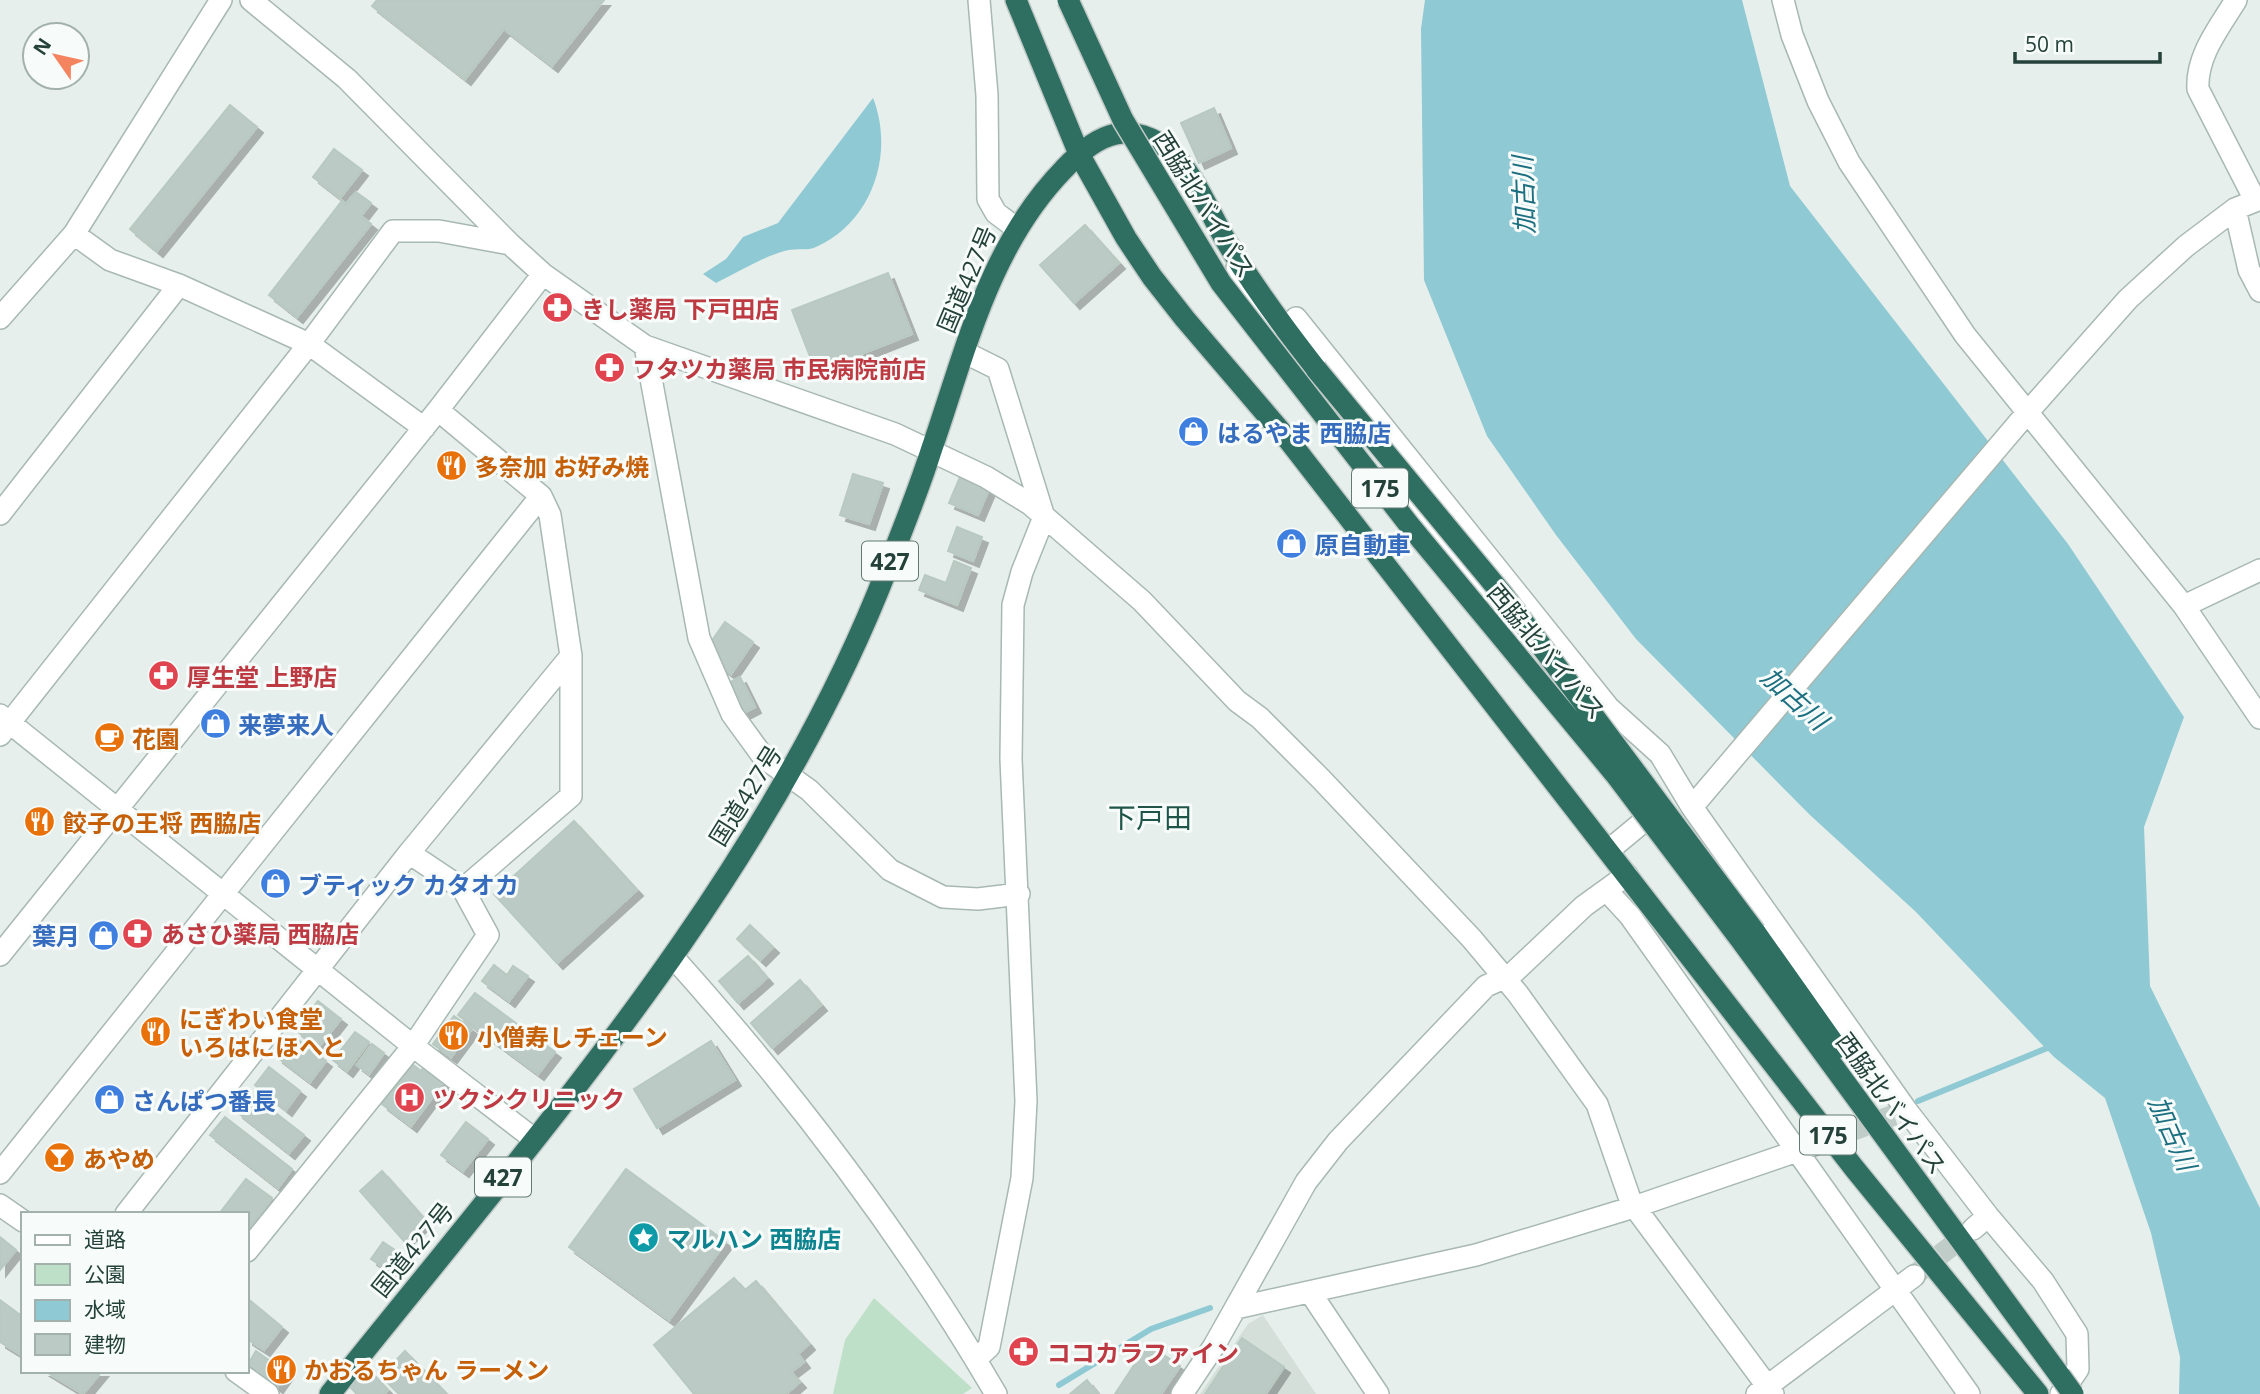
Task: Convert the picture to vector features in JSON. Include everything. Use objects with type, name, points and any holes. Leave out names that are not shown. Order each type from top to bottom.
[{"type":"highway","name":"175","points":[[1016,0],[1079,154],[1126,237],[1185,319],[1290,442],[1854,1168],[2037,1392]]},
{"type":"highway","name":"西脇北バイパス","points":[[1068,0],[1123,120],[1221,283],[1409,526],[1749,937]]},
{"type":"highway","name":"175","points":[[1079,154],[1113,134],[1133,133],[1166,148],[1191,180],[1252,282],[1316,369],[1503,595],[1749,937],[1907,1146],[2061,1385],[2073,1394]]},
{"type":"highway","name":"国道427号","points":[[330,1394],[534,1139],[673,957],[790,776],[875,599],[932,451],[992,274],[1016,228],[1042,191],[1079,154]]},
{"type":"street","points":[[0,318],[74,234],[220,0]]},
{"type":"street","points":[[251,0],[346,79],[543,274],[645,346],[895,434],[986,477],[1044,517],[1142,601],[1237,701],[1283,740],[1503,976],[1570,1063],[1597,1104],[1631,1201],[1766,1391],[1914,1276]]},
{"type":"street","points":[[979,0],[987,95],[988,199],[996,214],[1016,228]]},
{"type":"street","points":[[1783,0],[1792,35],[1818,101],[1849,162],[1965,335],[2184,606],[2260,718]]},
{"type":"street","points":[[2236,0],[2204,54],[2197,72],[2199,89],[2250,203],[2249,270],[2260,291]]},
{"type":"street","points":[[1609,850],[1687,798],[1706,789],[2027,413],[2128,299],[2186,246],[2250,203]]},
{"type":"street","points":[[510,244],[439,231],[393,231],[309,344],[3,724],[116,808],[413,1046],[534,1139]]},
{"type":"street","points":[[74,234],[110,260],[179,285],[309,344],[424,428]]},
{"type":"street","points":[[1226,241],[1261,324],[1312,394],[1586,716],[1642,755],[1687,798]]},
{"type":"street","points":[[0,955],[424,428],[543,274]]},
{"type":"street","points":[[0,514],[179,285]]},
{"type":"street","points":[[1296,318],[1609,708],[1660,754],[1687,798],[1980,1223],[2043,1281],[2077,1334],[2078,1369],[2061,1385]]},
{"type":"street","points":[[645,346],[699,638],[732,714],[764,758],[790,776],[890,870],[943,897],[978,899],[1019,894]]},
{"type":"street","points":[[964,352],[998,369],[1044,517],[1022,572],[1013,605],[1011,759],[1026,1101],[1022,1178],[989,1347],[976,1359]]},
{"type":"street","points":[[438,410],[541,496],[550,514],[571,656],[571,796],[463,889]]},
{"type":"street","points":[[0,1172],[541,496]]},
{"type":"street","points":[[2184,606],[2260,570]]},
{"type":"street","points":[[128,1212],[409,853],[571,656]]},
{"type":"street","points":[[248,1250],[413,1046],[488,935],[463,889],[409,853]]},
{"type":"street","points":[[1182,1394],[1236,1308],[1306,1182],[1338,1141],[1486,986],[1503,976],[1511,975],[1584,906],[1627,875]]},
{"type":"street","points":[[1607,891],[1630,916],[1806,1148],[1897,1290],[1969,1394]]},
{"type":"street","points":[[673,957],[797,1106],[909,1257],[996,1394]]},
{"type":"street","points":[[1236,1308],[1476,1255],[1631,1201],[1806,1148]]},
{"type":"street","points":[[0,1205],[21,1220]]},
{"type":"street","points":[[1310,1292],[1378,1394]]},
{"type":"street","points":[[239,1373],[268,1394]]},
{"type":"shaded area","points":[[1263,1315],[1316,1394],[1200,1394],[1248,1324]]},
{"type":"green space","points":[[874,1298],[972,1388],[963,1394],[833,1394],[845,1340]]},
{"type":"water","name":"加古川","points":[[1425,0],[1742,0],[1790,186],[2068,544],[2184,717],[2144,827],[2150,986],[2260,1208],[2260,1394],[2179,1394],[2180,1357],[2151,1233],[2105,1098],[2054,1057],[1916,912],[1810,815],[1636,639],[1556,535],[1487,436],[1424,280],[1421,29]]},
{"type":"water","points":[[873,98],[879,119],[879,163],[874,184],[852,221],[835,236],[816,247],[789,250],[771,256],[716,283],[703,274],[726,259],[743,237],[778,223]]},
{"type":"building","points":[[377,0],[604,0],[552,66],[504,29],[465,79],[372,6]]},
{"type":"building","points":[[230,105],[257,127],[157,251],[130,229]]},
{"type":"building","points":[[1214,108],[1231,148],[1199,163],[1181,123]]},
{"type":"building","points":[[334,149],[362,170],[340,198],[313,177]]},
{"type":"building","points":[[356,192],[371,203],[361,216],[371,224],[297,317],[269,295],[342,201],[346,204]]},
{"type":"building","points":[[1085,225],[1119,263],[1074,303],[1040,265]]},
{"type":"building","points":[[888,273],[912,334],[816,372],[792,310]]},
{"type":"building","points":[[853,474],[883,483],[869,524],[840,515]]},
{"type":"building","points":[[960,477],[989,489],[978,515],[949,503]]},
{"type":"building","points":[[957,527],[982,537],[973,561],[948,551]]},
{"type":"building","points":[[954,561],[971,568],[957,605],[919,590],[925,575],[946,583]]},
{"type":"building","points":[[725,622],[753,642],[731,674],[718,665],[721,660],[706,649]]},
{"type":"building","points":[[740,677],[755,707],[738,716],[723,686]]},
{"type":"building","points":[[574,821],[637,890],[557,963],[494,894]]},
{"type":"building","points":[[750,925],[773,947],[760,960],[737,939]]},
{"type":"building","points":[[748,956],[767,978],[738,1003],[719,981]]},
{"type":"building","points":[[494,965],[507,975],[513,966],[528,976],[509,1001],[482,981]]},
{"type":"building","points":[[800,980],[821,1005],[772,1048],[751,1023]]},
{"type":"building","points":[[475,993],[555,1052],[538,1074],[458,1015]]},
{"type":"building","points":[[318,1001],[341,1019],[318,1048],[296,1030]]},
{"type":"building","points":[[454,1016],[472,1029],[451,1057],[433,1044]]},
{"type":"building","points":[[355,1032],[369,1042],[347,1071],[333,1060]]},
{"type":"building","points":[[293,1036],[326,1061],[310,1082],[277,1057]]},
{"type":"building","points":[[711,1041],[735,1080],[657,1128],[634,1089]]},
{"type":"building","points":[[372,1044],[384,1053],[369,1074],[357,1065]]},
{"type":"building","points":[[412,1064],[421,1071],[426,1064],[446,1079],[411,1126],[382,1104]]},
{"type":"building","points":[[269,1067],[300,1091],[286,1110],[255,1085]]},
{"type":"building","points":[[251,1094],[304,1135],[289,1153],[237,1112]]},
{"type":"building","points":[[225,1117],[292,1169],[278,1188],[210,1135]]},
{"type":"building","points":[[466,1122],[488,1139],[463,1171],[441,1155]]},
{"type":"building","points":[[626,1169],[726,1242],[669,1320],[569,1247]]},
{"type":"building","points":[[382,1171],[426,1221],[404,1241],[360,1191]]},
{"type":"building","points":[[246,1179],[272,1198],[248,1230],[248,1212],[221,1212]]},
{"type":"building","points":[[0,1237],[16,1250],[0,1270]]},
{"type":"building","points":[[383,1242],[404,1256],[393,1274],[371,1259]]},
{"type":"building","points":[[734,1278],[745,1290],[756,1281],[809,1344],[798,1354],[804,1362],[791,1372],[800,1382],[786,1394],[694,1394],[654,1345]]},
{"type":"building","points":[[248,1299],[282,1327],[264,1350],[248,1340]]},
{"type":"building","points":[[0,1300],[21,1316],[21,1355],[0,1342]]},
{"type":"building","points":[[1242,1338],[1284,1367],[1266,1394],[1205,1394]]},
{"type":"building","points":[[1148,1344],[1180,1366],[1161,1394],[1115,1394]]},
{"type":"building","points":[[256,1351],[287,1373],[277,1387],[248,1364]]},
{"type":"building","points":[[405,1351],[447,1394],[399,1394],[381,1376]]},
{"type":"building","points":[[368,1369],[388,1390],[384,1394],[357,1394],[350,1387]]},
{"type":"building","points":[[48,1373],[100,1373],[83,1394]]},
{"type":"building","points":[[1087,1380],[1098,1394],[1070,1394]]},
{"type":"waterway","points":[[1918,1101],[2052,1046]]},
{"type":"waterway","points":[[1059,1385],[1151,1329],[1210,1308]]},
{"type":"tunnel","points":[[1816,1144],[1897,1114]]},
{"type":"tunnel","points":[[1916,1274],[1973,1229]]},
{"type":"place","name":"きし薬局 下戸田店","points":[[558,308]]},
{"type":"place","name":"フタツカ薬局 市民病院前店","points":[[609,368]]},
{"type":"place","name":"はるやま 西脇店","points":[[1194,432]]},
{"type":"place","name":"多奈加 お好み焼","points":[[452,466]]},
{"type":"place","name":"原自動車","points":[[1292,544]]},
{"type":"place","name":"厚生堂 上野店","points":[[164,676]]},
{"type":"place","name":"来夢来人","points":[[215,724]]},
{"type":"place","name":"花園","points":[[109,738]]},
{"type":"place","name":"餃子の王将 西脇店","points":[[40,822]]},
{"type":"place","name":"ブティック カタオカ","points":[[275,884]]},
{"type":"place","name":"あさひ薬局 西脇店","points":[[138,933]]},
{"type":"place","name":"葉月","points":[[103,935]]},
{"type":"place","name":"にぎわい食堂 いろはにほへと","points":[[156,1032]]},
{"type":"place","name":"小僧寿しチェーン","points":[[454,1036]]},
{"type":"place","name":"ツクシクリニック","points":[[410,1098]]},
{"type":"place","name":"さんぱつ番長","points":[[109,1100]]},
{"type":"place","name":"あやめ","points":[[60,1158]]},
{"type":"place","name":"マルハン 西脇店","points":[[644,1238]]},
{"type":"place","name":"ココカラファイン","points":[[1024,1352]]},
{"type":"place","name":"かおるちゃん ラーメン","points":[[281,1369]]},
{"type":"district","name":"下戸田","points":[[1150,817]]}]
